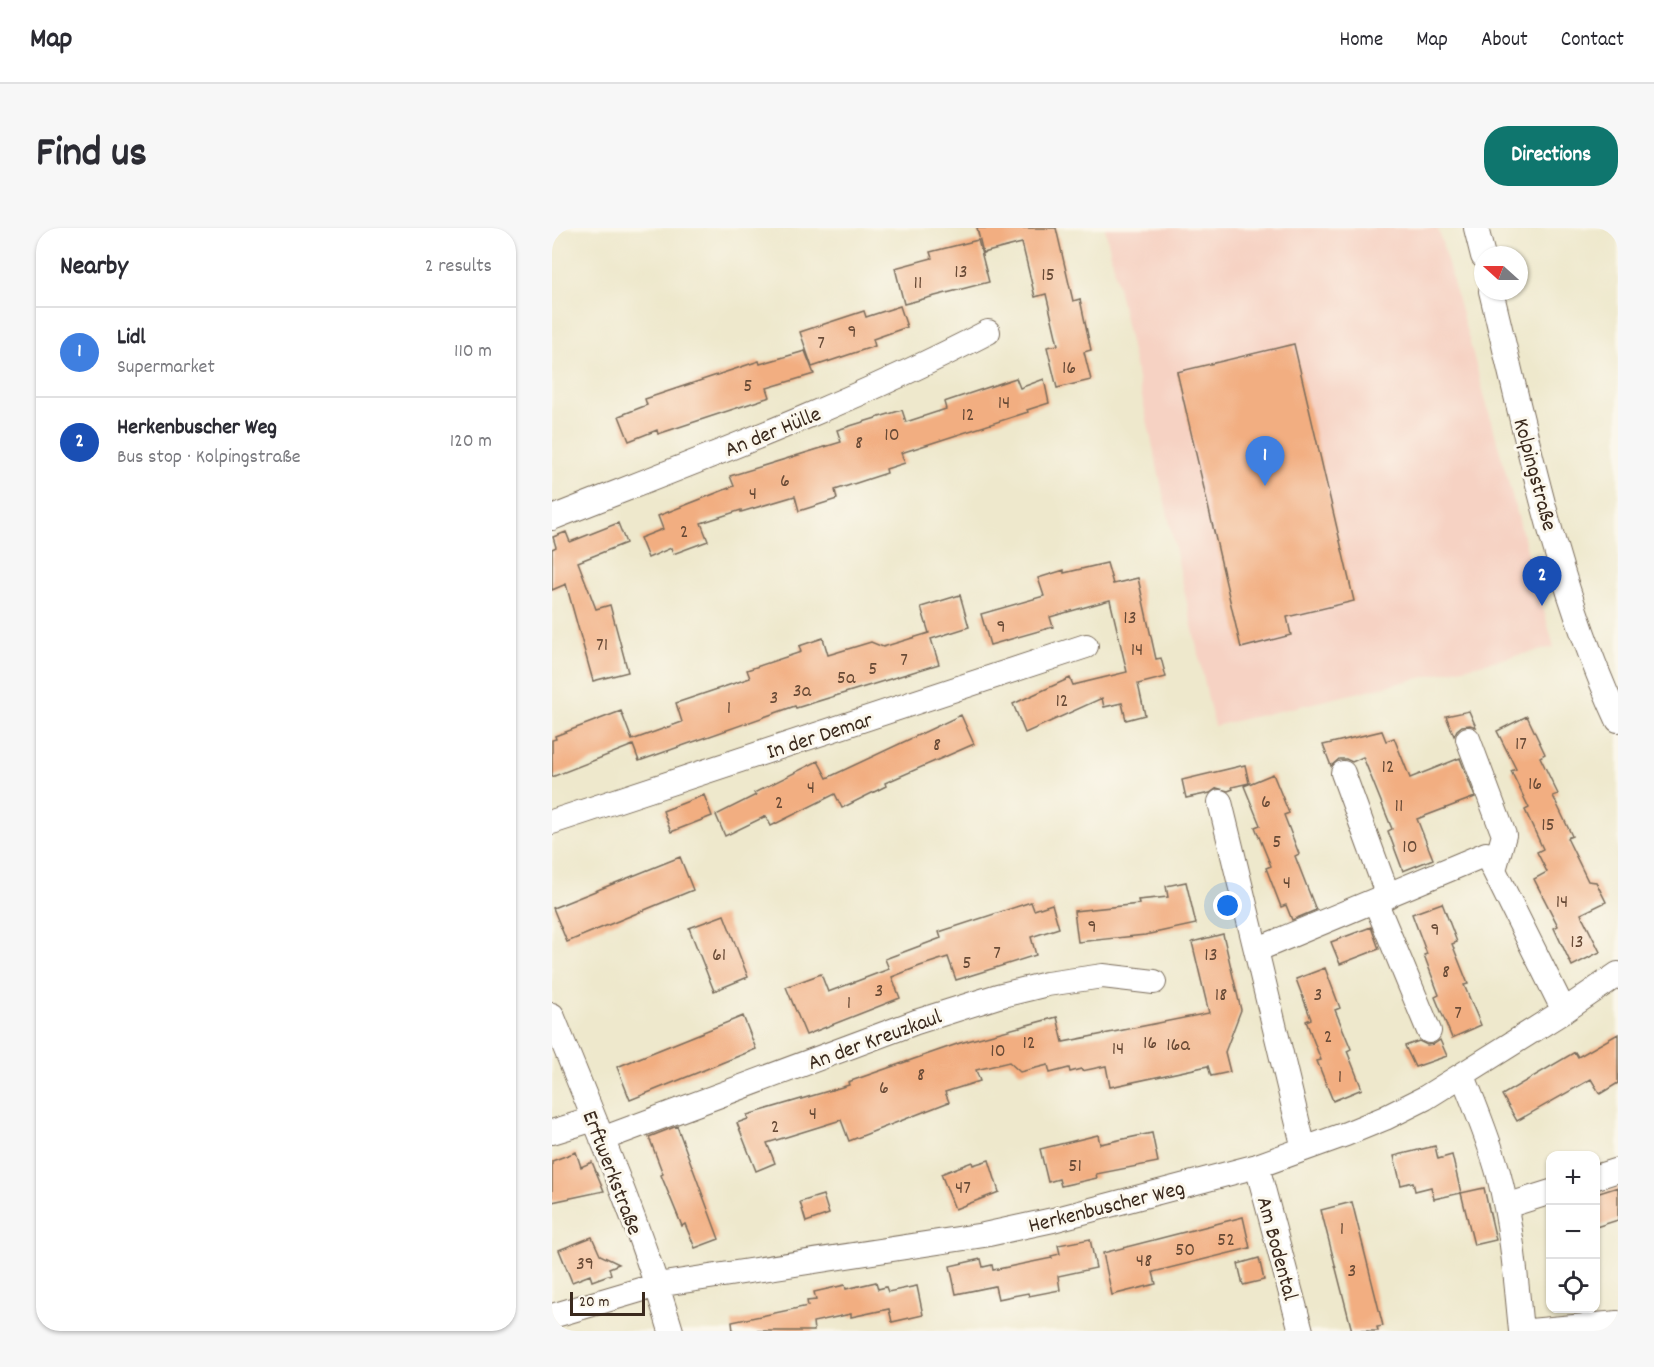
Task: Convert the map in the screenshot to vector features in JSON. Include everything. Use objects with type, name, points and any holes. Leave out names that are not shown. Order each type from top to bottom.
[{"type":"street","points":[[1476,228],[1480,246]]},
{"type":"street","name":"Kolpingstraße","points":[[1493,300],[1531,459],[1550,526],[1585,640],[1618,720]]},
{"type":"street","name":"An der Hülle","points":[[552,518],[868,391],[988,332]]},
{"type":"street","name":"In der Demar","points":[[552,822],[1086,646]]},
{"type":"street","points":[[1468,739],[1504,835],[1494,870]]},
{"type":"street","points":[[1343,773],[1381,898],[1429,1031]]},
{"type":"street","points":[[1220,802],[1304,1149]]},
{"type":"street","points":[[1256,950],[1486,854],[1564,1011]]},
{"type":"street","name":"Herkenbuscher Weg","points":[[552,1316],[657,1285],[995,1232],[1114,1205],[1257,1166],[1385,1118],[1463,1076],[1618,974]]},
{"type":"street","name":"An der Kreuzkaul","points":[[598,1129],[988,999],[1047,984],[1103,976],[1154,982]]},
{"type":"street","name":"Erftwerkstraße","points":[[552,1015],[657,1285],[670,1331]]},
{"type":"street","points":[[1463,1076],[1489,1144],[1506,1206],[1515,1262],[1521,1331]]},
{"type":"street","points":[[552,1132],[598,1129]]},
{"type":"street","name":"Am Bodental","points":[[1257,1166],[1301,1331]]},
{"type":"street","points":[[1600,1176],[1618,1170]]},
{"type":"street","points":[[1506,1206],[1546,1194]]},
{"type":"street","points":[[1530,1331],[1618,1323]]},
{"type":"shaded area","points":[[1105,228],[1438,228],[1554,647],[1214,726]]},
{"type":"building","points":[[977,228],[1056,228],[1073,301],[1080,299],[1091,350],[1084,352],[1091,380],[1057,388],[1047,347],[1058,345],[1046,294],[1035,297],[1022,243],[983,253]]},
{"type":"building","points":[[978,240],[989,282],[904,304],[895,268],[932,258],[930,252]]},
{"type":"building","points":[[900,306],[907,327],[873,339],[875,346],[812,367],[800,332],[864,311],[866,317]]},
{"type":"building","points":[[1294,344],[1354,601],[1287,617],[1291,635],[1241,648],[1177,372]]},
{"type":"building","points":[[805,351],[814,374],[767,388],[770,397],[658,434],[657,430],[629,441],[619,416],[647,405],[645,399],[759,361],[760,364]]},
{"type":"building","points":[[1016,378],[1020,388],[1044,379],[1049,403],[1027,410],[1028,412],[901,453],[905,463],[886,469],[887,473],[835,490],[837,499],[799,511],[795,496],[701,523],[708,541],[673,554],[671,548],[648,558],[640,538],[663,529],[658,516],[734,486],[730,476],[841,442],[837,430],[902,410],[906,422],[946,409],[944,402]]},
{"type":"building","points":[[618,523],[626,543],[578,562],[596,609],[610,605],[628,672],[593,681],[566,584],[552,590],[552,549],[556,547],[553,537],[566,532],[570,542]]},
{"type":"building","points":[[1107,563],[1113,584],[1138,578],[1156,659],[1161,658],[1166,677],[1138,684],[1145,715],[1126,720],[1122,703],[1104,707],[1102,698],[1025,733],[1013,704],[1070,678],[1073,685],[1127,672],[1110,600],[1050,617],[1053,627],[990,645],[981,614],[1044,596],[1038,578],[1064,570],[1064,573]]},
{"type":"building","points":[[960,595],[969,627],[931,639],[939,664],[796,708],[795,706],[639,761],[633,745],[552,777],[552,740],[556,739],[555,736],[621,711],[632,740],[682,722],[676,703],[750,678],[747,670],[801,652],[799,646],[823,638],[828,655],[871,642],[883,647],[929,633],[921,607]]},
{"type":"building","points":[[1469,711],[1476,727],[1462,726],[1454,736],[1446,716]]},
{"type":"building","points":[[961,715],[974,744],[885,783],[886,786],[842,808],[835,794],[771,826],[766,816],[725,836],[716,815],[756,795],[754,793],[818,761],[827,778]]},
{"type":"building","points":[[1527,716],[1545,754],[1540,757],[1558,794],[1553,796],[1572,836],[1567,838],[1588,881],[1596,882],[1606,902],[1581,914],[1600,952],[1572,966],[1554,928],[1558,926],[1534,879],[1547,872],[1537,852],[1543,849],[1525,810],[1529,808],[1511,771],[1516,769],[1497,731]]},
{"type":"building","points":[[1382,731],[1386,741],[1394,738],[1410,778],[1460,758],[1475,797],[1417,819],[1433,859],[1403,871],[1388,831],[1392,829],[1363,757],[1352,762],[1339,759],[1331,766],[1323,745]]},
{"type":"building","points":[[1245,765],[1249,783],[1232,787],[1233,789],[1228,791],[1217,788],[1210,793],[1186,798],[1182,780]]},
{"type":"building","points":[[1273,774],[1289,813],[1284,815],[1299,854],[1295,856],[1316,910],[1292,920],[1286,905],[1281,907],[1266,868],[1271,866],[1255,827],[1260,825],[1244,786]]},
{"type":"building","points":[[704,795],[712,816],[671,832],[663,811]]},
{"type":"building","points":[[680,857],[693,890],[567,942],[553,908]]},
{"type":"building","points":[[1186,882],[1196,924],[1145,935],[1078,942],[1074,911],[1139,904],[1138,900],[1168,897],[1166,886]]},
{"type":"building","points":[[1031,902],[1034,910],[1052,904],[1059,928],[1031,937],[1036,955],[956,980],[948,957],[920,966],[892,977],[900,998],[806,1035],[786,987],[821,974],[828,992],[889,969],[885,959],[941,938],[939,932]]},
{"type":"building","points":[[1442,903],[1457,942],[1452,944],[1468,984],[1464,985],[1481,1025],[1452,1038],[1435,997],[1439,995],[1412,914]]},
{"type":"building","points":[[724,915],[748,977],[714,991],[689,928]]},
{"type":"building","points":[[1371,927],[1379,949],[1340,964],[1331,942]]},
{"type":"building","points":[[1223,934],[1241,1010],[1225,1052],[1230,1072],[1211,1076],[1208,1066],[1110,1087],[1106,1066],[1070,1072],[1069,1068],[1050,1073],[1048,1065],[1020,1072],[1009,1062],[976,1070],[980,1081],[945,1092],[949,1102],[849,1141],[841,1120],[767,1143],[775,1163],[756,1171],[737,1123],[748,1119],[747,1115],[849,1085],[848,1082],[960,1043],[1057,1017],[1063,1042],[1209,1013],[1192,942]]},
{"type":"building","points":[[1325,968],[1340,1008],[1335,1010],[1351,1049],[1347,1051],[1362,1089],[1333,1101],[1317,1061],[1321,1060],[1306,1021],[1311,1019],[1296,979]]},
{"type":"building","points":[[743,1016],[756,1049],[630,1100],[617,1067]]},
{"type":"building","points":[[1618,1034],[1618,1083],[1600,1094],[1591,1079],[1517,1121],[1502,1095],[1575,1052],[1578,1057]]},
{"type":"building","points":[[1440,1040],[1447,1056],[1415,1067],[1405,1046],[1419,1041],[1427,1045],[1434,1044]]},
{"type":"building","points":[[677,1126],[719,1239],[695,1248],[685,1224],[682,1226],[661,1175],[663,1174],[649,1137]]},
{"type":"building","points":[[1152,1133],[1158,1162],[1096,1174],[1097,1178],[1061,1186],[1059,1179],[1048,1182],[1040,1149],[1098,1135],[1100,1144]]},
{"type":"building","points":[[1435,1146],[1438,1159],[1452,1155],[1461,1193],[1434,1199],[1431,1187],[1415,1191],[1413,1182],[1401,1185],[1394,1156]]},
{"type":"building","points":[[576,1152],[581,1167],[592,1162],[604,1191],[552,1202],[552,1161]]},
{"type":"building","points":[[989,1160],[999,1192],[955,1209],[941,1174],[972,1162],[973,1165]]},
{"type":"building","points":[[1618,1187],[1618,1220],[1600,1226],[1600,1205],[1600,1193]]},
{"type":"building","points":[[1484,1188],[1496,1240],[1474,1245],[1461,1193]]},
{"type":"building","points":[[823,1195],[829,1214],[806,1222],[800,1202]]},
{"type":"building","points":[[1352,1202],[1383,1326],[1377,1327],[1378,1331],[1352,1331],[1321,1210]]},
{"type":"building","points":[[1243,1217],[1250,1248],[1153,1272],[1156,1284],[1112,1295],[1103,1253]]},
{"type":"building","points":[[592,1237],[600,1255],[619,1264],[609,1268],[611,1274],[592,1281],[590,1275],[572,1282],[559,1250]]},
{"type":"building","points":[[1090,1239],[1096,1268],[1058,1276],[1060,1290],[998,1299],[995,1286],[956,1294],[950,1266],[981,1259],[983,1267],[992,1265],[993,1270],[1052,1258],[1051,1256],[1060,1254],[1058,1245]]},
{"type":"building","points":[[1259,1258],[1264,1280],[1243,1285],[1238,1264]]},
{"type":"building","points":[[876,1282],[878,1289],[886,1287],[888,1292],[917,1286],[923,1315],[892,1322],[889,1309],[813,1322],[814,1331],[733,1331],[732,1322],[808,1306],[807,1301],[816,1300],[814,1292],[845,1285],[846,1289]]},
{"type":"place","name":"Lidl","points":[[1265,486]]},
{"type":"place","name":"Herkenbuscher Weg","points":[[1542,606]]}]
